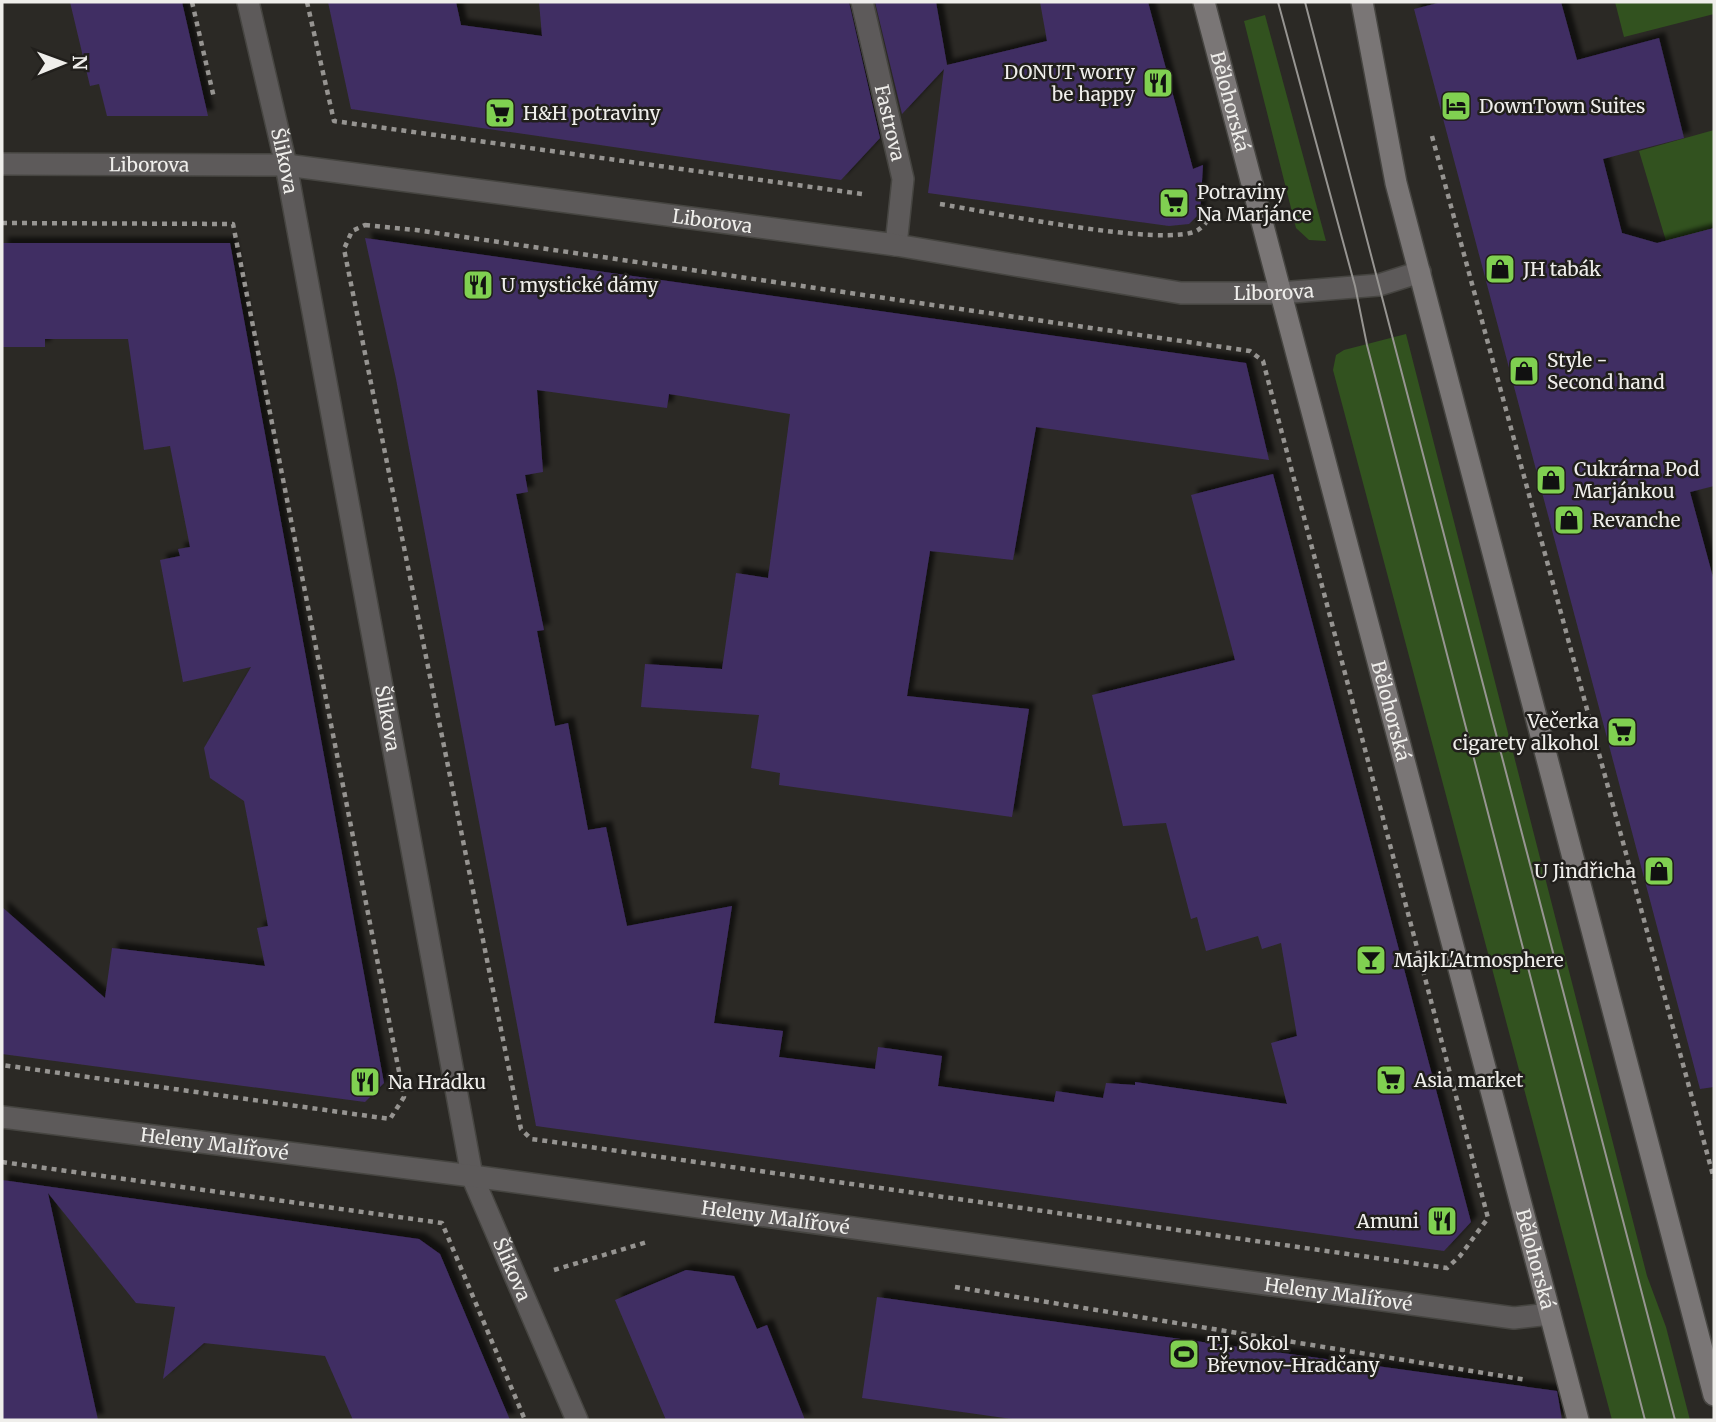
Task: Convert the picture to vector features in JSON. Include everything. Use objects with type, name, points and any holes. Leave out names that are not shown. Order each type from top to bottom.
[{"type":"street","name":"Šlikova","points":[[248,2],[286,165],[472,1176],[576,1420]]},
{"type":"street","name":"Fastrova","points":[[863,2],[903,178],[896,245]]},
{"type":"street","name":"Bělohorská","points":[[1204,2],[1578,1420]]},
{"type":"street","points":[[1362,2],[1396,183],[1714,1395]]},
{"type":"street","name":"Liborova","points":[[2,164],[286,165],[896,245],[1181,293],[1280,293],[1379,285],[1420,272]]},
{"type":"street","name":"Heleny Malířové","points":[[2,1116],[472,1176],[1514,1318],[1550,1314]]},
{"type":"path","points":[[192,2],[214,98]]},
{"type":"path","points":[[307,2],[334,121],[784,185],[901,198],[1138,234],[1174,236],[1198,230],[1218,208]]},
{"type":"path","points":[[1428,122],[1714,1179]]},
{"type":"path","points":[[2,223],[233,224],[404,1097],[390,1119],[2,1065]]},
{"type":"path","points":[[1250,351],[382,226],[365,225],[352,230],[344,249],[521,1129],[531,1139],[1447,1268],[1460,1256],[1488,1218]]},
{"type":"path","points":[[2,1163],[442,1223],[526,1420]]},
{"type":"path","points":[[554,1270],[659,1238]]},
{"type":"path","points":[[945,1285],[1530,1380]]},
{"type":"green space","points":[[1615,2],[1714,2],[1714,14],[1624,37]]},
{"type":"green space","points":[[1265,15],[1326,241],[1309,240],[1296,228],[1244,21]]},
{"type":"green space","points":[[1714,130],[1714,228],[1707,230],[1714,259],[1714,391],[1704,394],[1669,240],[1666,241],[1639,151]]},
{"type":"green space","points":[[1406,334],[1647,1276],[1666,1327],[1690,1420],[1612,1420],[1333,370],[1336,355],[1344,350]]},
{"type":"building","points":[[70,2],[182,2],[208,116],[107,116],[99,84],[90,86]]},
{"type":"building","points":[[328,2],[456,2],[461,25],[542,36],[539,2],[849,2],[880,138],[841,180],[351,109]]},
{"type":"building","points":[[875,2],[936,2],[947,65],[1047,41],[1040,2],[1148,2],[1193,169],[1203,165],[1200,213],[1189,224],[1169,226],[928,193],[944,69],[902,114]]},
{"type":"building","points":[[1442,2],[1561,2],[1577,60],[1659,38],[1684,138],[1603,159],[1622,233],[1657,243],[1714,228],[1714,486],[1690,492],[1714,581],[1714,1087],[1700,1089],[1414,9]]},
{"type":"building","points":[[365,238],[1246,363],[1269,460],[1036,427],[1013,560],[930,551],[907,696],[1029,709],[1012,817],[779,785],[780,773],[751,768],[759,715],[641,707],[645,664],[722,669],[736,573],[768,578],[790,414],[669,394],[667,408],[537,390],[543,472],[525,475],[528,492],[516,494],[544,630],[537,631],[555,726],[568,723],[588,830],[606,827],[627,926],[732,906],[714,1023],[783,1031],[779,1057],[875,1069],[878,1047],[942,1056],[938,1086],[1054,1102],[1056,1091],[1103,1098],[1106,1083],[1135,1085],[1135,1082],[1287,1104],[1271,1043],[1297,1036],[1281,943],[1262,949],[1258,936],[1206,951],[1197,917],[1191,919],[1166,823],[1123,826],[1092,695],[1235,660],[1191,495],[1273,474],[1471,1222],[1444,1251],[536,1126],[396,379]]},
{"type":"building","points":[[2,243],[230,243],[384,1083],[365,1102],[2,1054],[2,907],[105,998],[112,948],[265,966],[257,928],[268,926],[244,801],[210,778],[204,748],[251,667],[183,682],[160,560],[180,556],[178,549],[190,547],[170,446],[144,450],[128,339],[45,339],[45,347],[2,347]]},
{"type":"building","points":[[2,1180],[419,1239],[440,1254],[510,1420],[353,1420],[325,1356],[204,1343],[163,1379],[175,1307],[136,1303],[48,1193],[98,1420],[2,1420]]},
{"type":"building","points":[[686,1270],[734,1276],[757,1329],[767,1325],[805,1420],[666,1420],[615,1300]]},
{"type":"building","points":[[877,1297],[1557,1391],[1562,1420],[1019,1420],[862,1398]]},
{"type":"tram line","points":[[1278,2],[1355,286],[1367,345],[1645,1420]]},
{"type":"tram line","points":[[1305,2],[1675,1420]]},
{"type":"place","name":"DONUT worry be happy","points":[[1158,83]]},
{"type":"place","name":"DownTown Suites","points":[[1456,106]]},
{"type":"place","name":"H&H potraviny","points":[[500,113]]},
{"type":"place","name":"Potraviny Na Marjánce","points":[[1174,203]]},
{"type":"place","name":"JH tabák","points":[[1500,269]]},
{"type":"place","name":"U mystické dámy","points":[[478,285]]},
{"type":"place","name":"Style - Second hand","points":[[1524,371]]},
{"type":"place","name":"Cukrárna Pod Marjánkou","points":[[1551,480]]},
{"type":"place","name":"Revanche","points":[[1569,520]]},
{"type":"place","name":"Večerka cigarety alkohol","points":[[1622,732]]},
{"type":"place","name":"U Jindřicha","points":[[1659,871]]},
{"type":"place","name":"MajkL'Atmosphere","points":[[1371,960]]},
{"type":"place","name":"Asia market","points":[[1391,1080]]},
{"type":"place","name":"Na Hrádku","points":[[365,1082]]},
{"type":"place","name":"Amuni","points":[[1442,1221]]},
{"type":"place","name":"T.J. Sokol Břevnov-Hradčany","points":[[1184,1354]]}]
